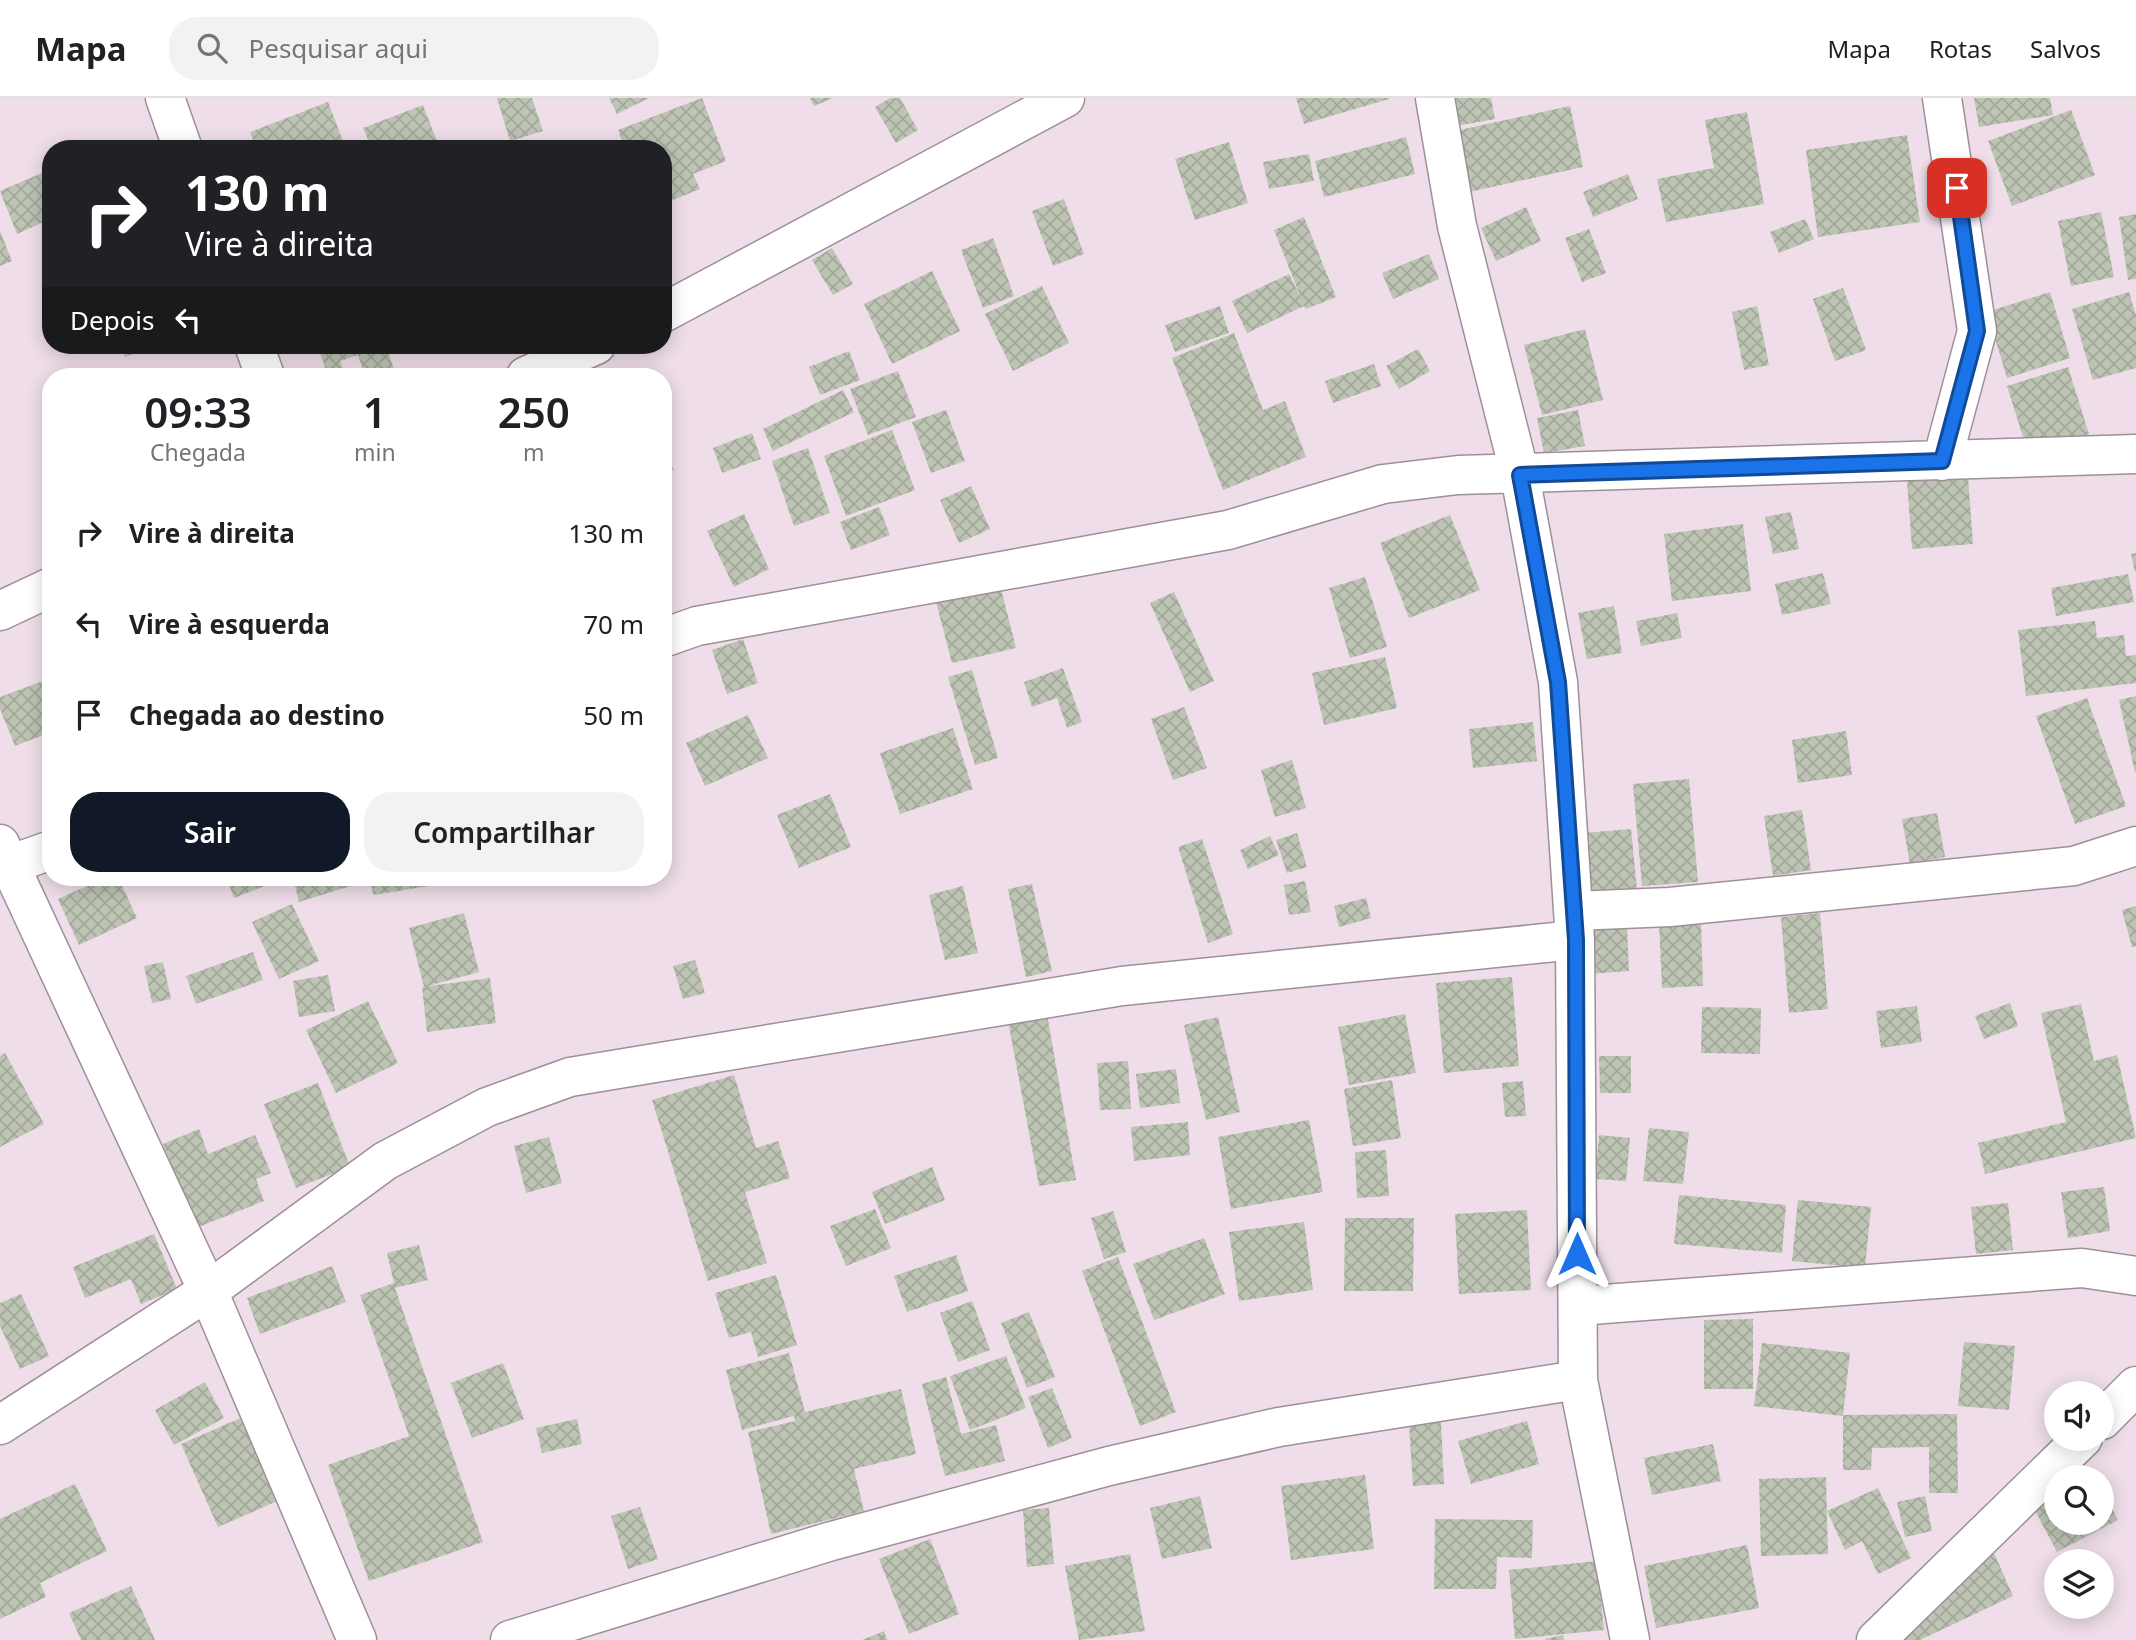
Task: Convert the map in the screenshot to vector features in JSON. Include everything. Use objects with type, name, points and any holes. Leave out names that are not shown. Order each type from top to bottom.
[{"type":"street","points":[[165,98],[180,140]]},
{"type":"street","points":[[672,308],[1022,107],[1065,98]]},
{"type":"street","points":[[1435,98],[1457,226],[1520,475],[1558,682],[1575,926],[1578,1380],[1630,1640]]},
{"type":"street","points":[[1942,98],[1977,331],[1942,461]]},
{"type":"street","points":[[544,368],[576,354]]},
{"type":"street","points":[[672,635],[711,624],[1228,530],[1382,484],[1458,475],[2136,454]]},
{"type":"street","points":[[0,611],[42,591]]},
{"type":"street","points":[[0,1425],[208,1291],[385,1161],[487,1107],[570,1077],[1122,986],[1575,926],[1670,907],[2074,866],[2136,846]]},
{"type":"street","points":[[42,851],[6,854],[208,1291],[357,1640]]},
{"type":"street","points":[[1578,1306],[2082,1268],[2136,1276]]},
{"type":"street","points":[[510,1640],[828,1542],[1109,1466],[1279,1427],[1578,1380]]},
{"type":"street","points":[[2114,1408],[2136,1386]]},
{"type":"street","points":[[1876,1640],[2070,1451]]},
{"type":"building","points":[[497,98],[532,98],[543,131],[510,140]]},
{"type":"building","points":[[609,98],[649,98],[617,114]]},
{"type":"building","points":[[702,98],[726,161],[693,174],[700,189],[672,200],[672,140],[622,140],[618,130]]},
{"type":"building","points":[[810,98],[833,98],[814,106]]},
{"type":"building","points":[[890,98],[900,98],[918,130],[896,143],[875,107]]},
{"type":"building","points":[[1296,98],[1389,98],[1389,99],[1304,124]]},
{"type":"building","points":[[1451,98],[1491,98],[1495,119],[1456,126]]},
{"type":"building","points":[[1974,98],[2050,98],[2053,115],[1979,127]]},
{"type":"building","points":[[328,102],[343,140],[253,140],[250,132]]},
{"type":"building","points":[[423,105],[437,140],[368,140],[363,128]]},
{"type":"building","points":[[1570,106],[1583,167],[1469,192],[1455,131]]},
{"type":"building","points":[[2071,110],[2095,175],[2012,206],[1988,141]]},
{"type":"building","points":[[1747,112],[1764,204],[1666,222],[1657,179],[1714,168],[1705,120]]},
{"type":"building","points":[[1907,135],[1920,222],[1818,237],[1806,150]]},
{"type":"building","points":[[1406,137],[1415,174],[1324,197],[1315,161]]},
{"type":"building","points":[[1229,142],[1248,203],[1195,220],[1175,159]]},
{"type":"building","points":[[1309,154],[1314,181],[1269,189],[1263,162]]},
{"type":"building","points":[[42,173],[42,223],[17,234],[0,191]]},
{"type":"building","points":[[1628,174],[1638,199],[1593,217],[1583,192]]},
{"type":"building","points":[[1064,199],[1084,254],[1053,266],[1032,211]]},
{"type":"building","points":[[1526,207],[1541,241],[1496,261],[1481,228]]},
{"type":"building","points":[[2101,212],[2114,277],[2071,286],[2058,221]]},
{"type":"building","points":[[2136,214],[2136,279],[2128,280],[2119,217]]},
{"type":"building","points":[[1304,217],[1336,297],[1306,309],[1304,306],[1247,333],[1232,301],[1289,274],[1301,298],[1274,230]]},
{"type":"building","points":[[1805,219],[1814,239],[1779,253],[1770,232]]},
{"type":"building","points":[[1589,229],[1606,273],[1582,282],[1565,238]]},
{"type":"building","points":[[0,231],[12,261],[0,266]]},
{"type":"building","points":[[993,238],[1014,296],[983,308],[961,250]]},
{"type":"building","points":[[832,248],[853,284],[833,295],[812,260]]},
{"type":"building","points":[[1429,254],[1439,279],[1393,299],[1382,273]]},
{"type":"building","points":[[932,271],[960,331],[892,364],[864,304]]},
{"type":"building","points":[[1042,286],[1069,343],[1013,371],[985,314]]},
{"type":"building","points":[[1843,288],[1866,350],[1835,361],[1813,299]]},
{"type":"building","points":[[2050,292],[2070,358],[2007,378],[1987,312]]},
{"type":"building","points":[[2129,292],[2136,315],[2136,368],[2093,380],[2072,309]]},
{"type":"building","points":[[1220,306],[1229,333],[1175,352],[1165,325]]},
{"type":"building","points":[[1757,306],[1769,365],[1744,370],[1732,312]]},
{"type":"building","points":[[1585,329],[1603,400],[1542,415],[1524,345]]},
{"type":"building","points":[[1234,333],[1263,410],[1285,401],[1306,457],[1223,490],[1172,358]]},
{"type":"building","points":[[1418,349],[1430,371],[1399,389],[1386,366]]},
{"type":"building","points":[[849,351],[860,380],[820,395],[809,367]]},
{"type":"building","points":[[320,354],[389,354],[393,368],[362,368],[358,355],[340,361],[342,368],[325,368]]},
{"type":"building","points":[[1374,364],[1381,386],[1333,403],[1325,381]]},
{"type":"building","points":[[2068,367],[2089,434],[2028,453],[2007,386]]},
{"type":"building","points":[[898,371],[916,417],[868,435],[850,389]]},
{"type":"building","points":[[843,390],[854,412],[773,451],[763,429]]},
{"type":"building","points":[[946,410],[965,461],[931,473],[912,422]]},
{"type":"building","points":[[1578,410],[1585,446],[1544,453],[1537,418]]},
{"type":"building","points":[[892,430],[915,490],[846,516],[824,456]]},
{"type":"building","points":[[752,433],[761,459],[722,473],[713,448]]},
{"type":"building","points":[[808,448],[830,513],[794,526],[772,461]]},
{"type":"building","points":[[1968,477],[1973,544],[1912,549],[1907,481]]},
{"type":"building","points":[[971,486],[990,529],[959,543],[940,500]]},
{"type":"building","points":[[879,507],[890,535],[851,550],[840,522]]},
{"type":"building","points":[[1791,512],[1799,549],[1773,554],[1765,517]]},
{"type":"building","points":[[744,514],[769,569],[734,587],[707,531]]},
{"type":"building","points":[[1450,515],[1480,590],[1409,618],[1380,543]]},
{"type":"building","points":[[1743,524],[1751,591],[1672,601],[1664,534]]},
{"type":"building","points":[[2136,553],[2136,572],[2135,572],[2131,554]]},
{"type":"building","points":[[1823,573],[1831,604],[1782,615],[1775,584]]},
{"type":"building","points":[[2128,574],[2134,602],[2056,616],[2051,588]]},
{"type":"building","points":[[1365,577],[1387,647],[1350,658],[1329,588]]},
{"type":"building","points":[[1000,585],[1016,648],[952,663],[936,602]]},
{"type":"building","points":[[1174,592],[1214,681],[1190,692],[1150,603]]},
{"type":"building","points":[[1614,606],[1622,653],[1587,659],[1578,613]]},
{"type":"building","points":[[1677,613],[1682,638],[1641,646],[1636,621]]},
{"type":"building","points":[[2095,621],[2097,638],[2124,635],[2126,656],[2136,655],[2136,683],[2026,696],[2018,630]]},
{"type":"building","points":[[743,639],[758,683],[727,694],[712,650]]},
{"type":"building","points":[[1385,657],[1397,708],[1324,725],[1312,673]]},
{"type":"building","points":[[1063,668],[1082,722],[1067,728],[1057,698],[1032,707],[1024,682]]},
{"type":"building","points":[[972,670],[998,758],[975,765],[948,677]]},
{"type":"building","points":[[42,681],[42,736],[15,746],[0,709],[0,697]]},
{"type":"building","points":[[2136,696],[2136,772],[2135,772],[2119,700]]},
{"type":"building","points":[[2087,698],[2126,806],[2075,824],[2036,716]]},
{"type":"building","points":[[1184,707],[1207,768],[1173,780],[1151,719]]},
{"type":"building","points":[[748,715],[768,758],[705,786],[686,743]]},
{"type":"building","points":[[1533,722],[1537,761],[1473,768],[1469,729]]},
{"type":"building","points":[[953,728],[973,789],[900,814],[880,753]]},
{"type":"building","points":[[1846,731],[1852,775],[1798,783],[1792,740]]},
{"type":"building","points":[[1292,760],[1306,808],[1275,817],[1261,770]]},
{"type":"building","points":[[1689,779],[1698,882],[1642,886],[1633,784]]},
{"type":"building","points":[[830,794],[851,847],[799,868],[777,815]]},
{"type":"building","points":[[1802,810],[1811,870],[1773,876],[1764,816]]},
{"type":"building","points":[[1937,813],[1945,857],[1910,864],[1902,819]]},
{"type":"building","points":[[1631,829],[1637,890],[1590,895],[1584,833]]},
{"type":"building","points":[[1297,833],[1307,867],[1287,873],[1276,840]]},
{"type":"building","points":[[1270,836],[1279,855],[1248,869],[1240,850]]},
{"type":"building","points":[[1202,839],[1233,934],[1208,943],[1178,847]]},
{"type":"building","points":[[1305,881],[1311,912],[1289,915],[1284,885]]},
{"type":"building","points":[[1032,884],[1052,971],[1026,977],[1008,889]]},
{"type":"building","points":[[87,886],[122,886],[137,918],[79,945],[58,899]]},
{"type":"building","points":[[229,886],[265,886],[234,898]]},
{"type":"building","points":[[295,886],[351,886],[299,902]]},
{"type":"building","points":[[372,886],[429,886],[373,895]]},
{"type":"building","points":[[963,886],[978,953],[945,960],[929,895]]},
{"type":"building","points":[[1366,898],[1371,918],[1339,927],[1334,906]]},
{"type":"building","points":[[292,904],[319,961],[279,979],[252,922]]},
{"type":"building","points":[[2136,906],[2136,946],[2132,947],[2122,910]]},
{"type":"building","points":[[464,913],[479,972],[424,987],[409,928]]},
{"type":"building","points":[[1820,913],[1828,1009],[1789,1013],[1781,917]]},
{"type":"building","points":[[1701,921],[1703,986],[1662,988],[1659,923]]},
{"type":"building","points":[[1627,927],[1629,971],[1590,974],[1587,929]]},
{"type":"building","points":[[253,952],[263,980],[196,1004],[186,976]]},
{"type":"building","points":[[695,960],[705,993],[683,999],[673,966]]},
{"type":"building","points":[[163,962],[171,999],[152,1003],[144,966]]},
{"type":"building","points":[[328,975],[335,1011],[299,1017],[293,981]]},
{"type":"building","points":[[1512,977],[1519,1066],[1444,1073],[1436,983]]},
{"type":"building","points":[[490,978],[496,1023],[427,1032],[422,987]]},
{"type":"building","points":[[368,1001],[398,1063],[336,1093],[306,1030]]},
{"type":"building","points":[[2010,1003],[2018,1026],[1984,1039],[1975,1016]]},
{"type":"building","points":[[2081,1004],[2094,1061],[2117,1055],[2136,1138],[1985,1174],[1978,1143],[2066,1122],[2041,1013]]},
{"type":"building","points":[[1917,1006],[1922,1042],[1881,1048],[1876,1011]]},
{"type":"building","points":[[1702,1007],[1761,1008],[1760,1054],[1701,1053]]},
{"type":"building","points":[[1047,1014],[1076,1180],[1039,1186],[1008,1021]]},
{"type":"building","points":[[1405,1014],[1416,1073],[1349,1085],[1338,1027]]},
{"type":"building","points":[[1218,1017],[1240,1112],[1206,1120],[1184,1025]]},
{"type":"building","points":[[5,1053],[44,1124],[0,1147],[0,1056]]},
{"type":"building","points":[[1599,1056],[1631,1056],[1631,1093],[1600,1093]]},
{"type":"building","points":[[1128,1061],[1131,1109],[1100,1110],[1097,1063]]},
{"type":"building","points":[[1176,1069],[1180,1103],[1140,1108],[1136,1074]]},
{"type":"building","points":[[734,1075],[756,1148],[778,1141],[790,1178],[745,1192],[767,1263],[708,1281],[652,1100]]},
{"type":"building","points":[[1392,1080],[1401,1138],[1353,1146],[1344,1089]]},
{"type":"building","points":[[1523,1081],[1526,1116],[1505,1117],[1502,1083]]},
{"type":"building","points":[[318,1083],[350,1167],[296,1188],[264,1104]]},
{"type":"building","points":[[1309,1120],[1323,1192],[1231,1209],[1218,1137]]},
{"type":"building","points":[[1188,1122],[1190,1155],[1134,1161],[1131,1127]]},
{"type":"building","points":[[1649,1128],[1689,1132],[1683,1184],[1643,1181]]},
{"type":"building","points":[[199,1129],[208,1154],[255,1135],[271,1173],[256,1179],[264,1201],[196,1228],[163,1144]]},
{"type":"building","points":[[1599,1135],[1630,1138],[1626,1181],[1595,1179]]},
{"type":"building","points":[[549,1137],[562,1183],[526,1193],[514,1146]]},
{"type":"building","points":[[1386,1150],[1389,1196],[1357,1198],[1355,1152]]},
{"type":"building","points":[[932,1167],[945,1200],[885,1224],[872,1192]]},
{"type":"building","points":[[2104,1187],[2110,1231],[2068,1238],[2061,1192]]},
{"type":"building","points":[[1679,1195],[1786,1205],[1782,1253],[1674,1244]]},
{"type":"building","points":[[1798,1200],[1871,1207],[1865,1268],[1792,1261]]},
{"type":"building","points":[[2008,1203],[2013,1250],[1976,1254],[1971,1207]]},
{"type":"building","points":[[875,1209],[891,1248],[846,1266],[830,1226]]},
{"type":"building","points":[[1527,1210],[1531,1290],[1459,1294],[1455,1214]]},
{"type":"building","points":[[1113,1211],[1126,1252],[1104,1259],[1091,1218]]},
{"type":"building","points":[[1345,1218],[1414,1218],[1413,1291],[1344,1291]]},
{"type":"building","points":[[1304,1222],[1313,1290],[1239,1301],[1229,1232]]},
{"type":"building","points":[[154,1234],[177,1289],[141,1304],[131,1279],[85,1298],[73,1267]]},
{"type":"building","points":[[1204,1238],[1225,1294],[1154,1320],[1133,1264]]},
{"type":"building","points":[[419,1245],[428,1280],[395,1288],[483,1542],[369,1581],[328,1465],[409,1436],[360,1295],[394,1283],[387,1253]]},
{"type":"building","points":[[956,1255],[968,1291],[907,1312],[894,1276]]},
{"type":"building","points":[[1118,1257],[1176,1412],[1140,1426],[1082,1271]]},
{"type":"building","points":[[332,1266],[346,1302],[260,1334],[247,1298]]},
{"type":"building","points":[[776,1275],[797,1345],[758,1357],[751,1332],[729,1338],[715,1293]]},
{"type":"building","points":[[21,1294],[49,1356],[20,1369],[0,1326],[0,1303]]},
{"type":"building","points":[[972,1301],[990,1350],[958,1362],[940,1313]]},
{"type":"building","points":[[1029,1312],[1055,1377],[1027,1388],[1001,1323]]},
{"type":"building","points":[[1753,1319],[1753,1389],[1704,1389],[1704,1320]]},
{"type":"building","points":[[1964,1342],[2015,1346],[2009,1410],[1958,1406]]},
{"type":"building","points":[[1762,1343],[1850,1353],[1843,1415],[1957,1414],[1958,1493],[1929,1493],[1929,1447],[1872,1448],[1871,1470],[1843,1470],[1843,1416],[1754,1406]]},
{"type":"building","points":[[789,1353],[805,1412],[901,1389],[916,1454],[854,1469],[864,1511],[771,1534],[748,1432],[795,1421],[794,1416],[742,1430],[726,1370]]},
{"type":"building","points":[[1006,1356],[1026,1408],[970,1430],[950,1376]]},
{"type":"building","points":[[503,1363],[524,1419],[472,1438],[451,1383]]},
{"type":"building","points":[[946,1377],[961,1434],[996,1425],[1005,1461],[945,1476],[922,1384]]},
{"type":"building","points":[[205,1382],[224,1418],[174,1445],[155,1410]]},
{"type":"building","points":[[1052,1388],[1072,1438],[1048,1448],[1028,1397]]},
{"type":"building","points":[[245,1416],[282,1499],[218,1527],[181,1444]]},
{"type":"building","points":[[577,1419],[582,1444],[542,1453],[536,1428]]},
{"type":"building","points":[[1527,1421],[1539,1464],[1471,1484],[1458,1441]]},
{"type":"building","points":[[1441,1422],[1444,1484],[1413,1486],[1409,1424]]},
{"type":"building","points":[[1713,1444],[1721,1481],[1652,1495],[1644,1458]]},
{"type":"building","points":[[1365,1475],[1374,1549],[1291,1560],[1281,1486]]},
{"type":"building","points":[[1826,1477],[1828,1554],[1761,1556],[1759,1479]]},
{"type":"building","points":[[75,1484],[107,1551],[40,1583],[46,1597],[0,1619],[0,1519]]},
{"type":"building","points":[[1878,1488],[1911,1558],[1878,1574],[1862,1541],[1845,1550],[1827,1511]]},
{"type":"building","points":[[2044,1493],[2044,1527],[2030,1501]]},
{"type":"building","points":[[1200,1496],[1212,1548],[1162,1559],[1150,1508]]},
{"type":"building","points":[[1925,1496],[1932,1531],[1905,1537],[1897,1502]]},
{"type":"building","points":[[640,1507],[658,1559],[628,1569],[611,1516]]},
{"type":"building","points":[[1049,1508],[1054,1564],[1027,1567],[1023,1510]]},
{"type":"building","points":[[1435,1519],[1533,1520],[1532,1558],[1497,1557],[1496,1589],[1434,1589]]},
{"type":"building","points":[[2048,1535],[2089,1535],[2063,1549],[2055,1549]]},
{"type":"building","points":[[930,1539],[959,1614],[909,1634],[879,1559]]},
{"type":"building","points":[[1747,1545],[1759,1608],[1656,1628],[1644,1566]]},
{"type":"building","points":[[1994,1553],[2013,1596],[1920,1640],[1902,1640],[1896,1626],[1942,1605],[1931,1583]]},
{"type":"building","points":[[1130,1554],[1145,1631],[1079,1640],[1065,1566]]},
{"type":"building","points":[[1597,1561],[1604,1630],[1515,1639],[1509,1570]]},
{"type":"building","points":[[131,1586],[155,1640],[81,1640],[69,1613]]},
{"type":"building","points":[[884,1631],[887,1640],[862,1640]]},
{"type":"building","points":[[1563,1635],[1564,1640],[1545,1640],[1545,1639]]},
{"type":"route","points":[[1577,1254],[1576,940],[1558,682],[1520,475],[1942,461],[1977,331],[1957,188]]}]
